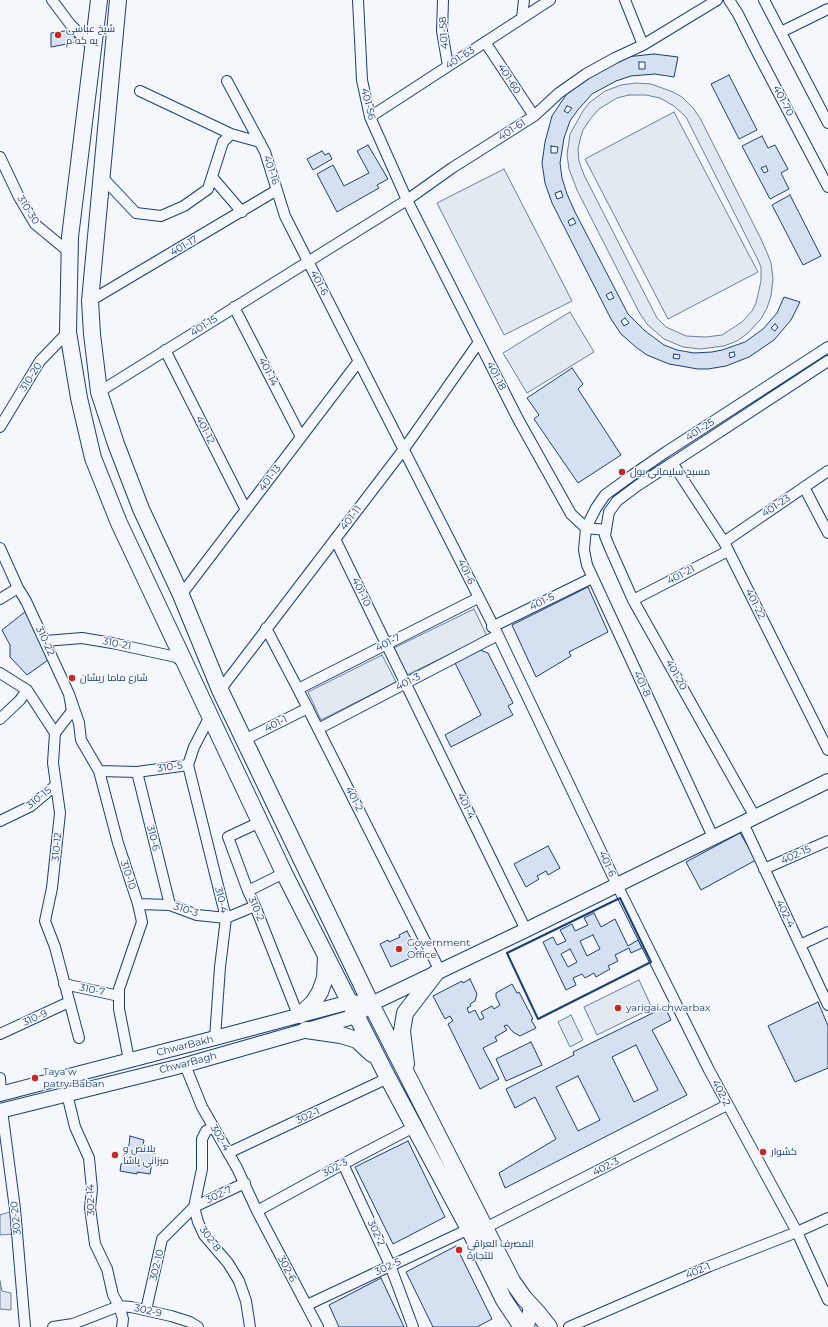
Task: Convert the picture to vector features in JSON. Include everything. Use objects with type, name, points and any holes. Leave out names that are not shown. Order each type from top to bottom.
[{"type":"main road","points":[[99,0],[70,237],[68,332],[79,398],[93,458],[119,523],[284,873],[378,1059],[469,1229],[504,1300],[522,1327]]},
{"type":"main road","points":[[118,0],[90,301],[92,334],[99,392],[116,444],[141,510],[181,595],[220,690],[371,1004],[512,1281],[520,1294],[549,1327]]},
{"type":"main road","points":[[371,1004],[526,930],[828,781]]},
{"type":"main road","points":[[299,1015],[313,1003],[320,992],[325,978],[326,954]]},
{"type":"main road","points":[[407,1075],[402,1031],[405,1012],[437,972]]},
{"type":"main road","name":"ChwarBakh","points":[[0,1094],[299,1015],[353,1009],[371,1004]]},
{"type":"main road","name":"ChwarBagh","points":[[1,1110],[185,1065],[306,1030],[353,1009]]},
{"type":"main road","points":[[306,1030],[341,1035],[357,1040],[378,1059]]},
{"type":"main road","points":[[527,1327],[531,1306]]},
{"type":"street","points":[[52,0],[70,24],[94,48]]},
{"type":"street","name":"401-56","points":[[358,0],[362,80],[370,117],[407,200]]},
{"type":"street","name":"401-58","points":[[443,0],[442,31],[448,66]]},
{"type":"street","points":[[522,18],[524,0]]},
{"type":"street","name":"401-63","points":[[370,117],[550,0]]},
{"type":"street","points":[[625,0],[643,45]]},
{"type":"street","name":"401-61","points":[[309,262],[407,200],[452,168],[534,116],[559,93],[586,74],[643,45],[717,0]]},
{"type":"street","name":"401-70","points":[[729,0],[738,14],[828,187]]},
{"type":"street","points":[[738,0],[738,14]]},
{"type":"street","points":[[764,0],[828,123]]},
{"type":"street","points":[[780,32],[828,9]]},
{"type":"street","name":"401-60","points":[[485,42],[534,116]]},
{"type":"street","name":"401-16","points":[[227,81],[265,152],[286,216],[309,262]]},
{"type":"street","points":[[140,91],[231,134],[260,142]]},
{"type":"street","points":[[102,177],[136,213],[161,216],[184,206],[208,189],[223,142],[231,134]]},
{"type":"street","name":"310-30","points":[[0,157],[34,224],[70,253]]},
{"type":"street","points":[[212,177],[242,212]]},
{"type":"street","name":"401-17","points":[[90,301],[277,190]]},
{"type":"street","name":"401-18","points":[[407,200],[518,420],[571,514],[586,528]]},
{"type":"street","name":"401-15","points":[[99,392],[309,262]]},
{"type":"street","name":"401-6","points":[[309,262],[495,631],[617,885]]},
{"type":"street","name":"401-14","points":[[234,308],[302,437]]},
{"type":"street","name":"310-20","points":[[0,426],[40,361],[68,332]]},
{"type":"street","name":"401-11","points":[[220,690],[404,449],[479,342]]},
{"type":"street","name":"401-25","points":[[586,528],[596,508],[605,495],[666,452],[828,347]]},
{"type":"street","name":"401-12","points":[[165,350],[246,510]]},
{"type":"street","name":"401-13","points":[[181,595],[359,361]]},
{"type":"street","name":"401-25","points":[[606,530],[609,512],[617,502],[637,486],[828,362]]},
{"type":"street","name":"401-22","points":[[673,464],[726,546],[828,750]]},
{"type":"street","name":"401-23","points":[[726,546],[804,487],[828,471]]},
{"type":"street","points":[[804,487],[828,533]]},
{"type":"street","points":[[586,528],[606,530]]},
{"type":"street","name":"401-8","points":[[586,528],[584,558],[592,578],[713,837]]},
{"type":"street","name":"401-20","points":[[606,530],[605,536],[608,546],[633,600],[755,817]]},
{"type":"street","name":"401-10","points":[[335,539],[405,683]]},
{"type":"street","name":"401-21","points":[[633,600],[726,546]]},
{"type":"street","name":"310-22","points":[[0,548],[69,694],[72,711],[55,733]]},
{"type":"street","name":"401-5","points":[[495,631],[592,578]]},
{"type":"street","points":[[0,598],[18,588]]},
{"type":"street","name":"401-7","points":[[298,689],[478,598]]},
{"type":"street","name":"401-2","points":[[266,628],[308,708],[437,972]]},
{"type":"street","name":"401-3","points":[[318,729],[405,683],[495,631]]},
{"type":"street","name":"310-21","points":[[45,641],[82,638],[176,657],[186,664]]},
{"type":"street","points":[[0,673],[27,690],[55,733]]},
{"type":"street","name":"401-4","points":[[405,683],[526,930]]},
{"type":"street","points":[[0,719],[20,700],[27,690]]},
{"type":"street","name":"310-10","points":[[69,694],[79,723],[81,740],[99,770],[118,843],[138,904],[142,922],[119,989],[119,1009],[129,1060]]},
{"type":"street","name":"401-1","points":[[244,740],[308,708]]},
{"type":"street","name":"310-5","points":[[99,770],[137,772],[188,765],[194,747],[210,716]]},
{"type":"street","name":"310-12","points":[[55,733],[53,763],[60,814],[59,834],[52,888],[44,921],[55,947],[79,1038]]},
{"type":"street","name":"310-4","points":[[188,765],[226,918],[215,1038]]},
{"type":"street","name":"310-6","points":[[137,772],[170,905]]},
{"type":"street","name":"310-15","points":[[0,821],[31,806],[56,784]]},
{"type":"street","name":"310-2","points":[[260,822],[228,837],[248,891],[299,1015]]},
{"type":"street","name":"402-4","points":[[743,823],[828,1005]]},
{"type":"street","name":"402-15","points":[[764,869],[828,841]]},
{"type":"street","points":[[248,891],[284,873]]},
{"type":"street","name":"402-2","points":[[617,885],[727,1105],[798,1232],[828,1300]]},
{"type":"street","name":"310-3","points":[[138,904],[170,905],[197,915],[226,918],[255,906]]},
{"type":"street","points":[[800,945],[828,932]]},
{"type":"street","name":"310-7","points":[[64,984],[119,996]]},
{"type":"street","name":"310-9","points":[[0,1034],[69,1002]]},
{"type":"street","name":"302-4","points":[[185,1065],[202,1107],[244,1183],[257,1211]]},
{"type":"street","points":[[0,1078],[0,1094]]},
{"type":"street","name":"302-1","points":[[228,1153],[388,1078]]},
{"type":"street","name":"302-14","points":[[67,1094],[75,1127],[89,1158],[92,1189],[90,1208],[95,1244],[107,1269],[113,1295],[119,1306],[123,1319],[122,1327]]},
{"type":"street","name":"402-3","points":[[485,1228],[727,1105]]},
{"type":"street","name":"302-20","points":[[1,1110],[15,1209],[25,1327]]},
{"type":"street","name":"302-8","points":[[213,1127],[206,1131],[202,1139],[202,1169],[194,1207],[198,1222],[204,1235],[228,1263],[239,1281],[246,1301],[250,1327]]},
{"type":"street","name":"302-3","points":[[257,1211],[414,1127]]},
{"type":"street","name":"302-2","points":[[343,1164],[390,1266],[413,1327]]},
{"type":"street","name":"302-7","points":[[194,1207],[244,1183]]},
{"type":"street","name":"302-10","points":[[146,1310],[162,1239],[194,1207]]},
{"type":"street","name":"302-6","points":[[257,1211],[318,1327]]},
{"type":"street","name":"402-1","points":[[569,1327],[710,1266],[798,1232],[828,1218]]},
{"type":"street","name":"302-5","points":[[307,1306],[469,1229]]},
{"type":"street","points":[[53,1327],[73,1326],[119,1306]]},
{"type":"street","name":"302-9","points":[[119,1306],[146,1310],[190,1322],[198,1327]]},
{"type":"shaded area","points":[[636,83],[651,84],[682,97],[693,108],[700,118],[761,239],[771,263],[773,279],[771,296],[761,319],[748,333],[737,341],[724,346],[700,349],[683,347],[664,339],[647,324],[639,312],[577,190],[569,169],[567,155],[570,134],[589,103],[605,91],[621,85]],"holes":[[[629,95],[646,95],[660,98],[674,106],[686,117],[761,267],[761,281],[756,303],[752,311],[742,322],[722,335],[706,337],[686,336],[666,327],[657,318],[584,175],[579,161],[578,149],[583,130],[599,109],[617,98]]]},
{"type":"shaded area","points":[[674,112],[758,272],[668,319],[585,159]]},
{"type":"shaded area","points":[[504,169],[572,301],[504,335],[437,203]]},
{"type":"shaded area","points":[[570,312],[594,352],[527,393],[503,353]]},
{"type":"shaded area","points":[[474,609],[487,636],[407,675],[394,648]]},
{"type":"shaded area","points":[[382,655],[396,682],[321,720],[308,692]]},
{"type":"shaded area","name":"yarigai chwarbax","points":[[639,980],[652,1008],[597,1035],[584,1007]]},
{"type":"shaded area","points":[[571,1015],[583,1040],[570,1047],[558,1022]]},
{"type":"shaded area","points":[[13,1211],[14,1234],[0,1235],[0,1215]]},
{"type":"shaded area","points":[[0,1281],[2,1291],[11,1293],[11,1310],[0,1309]]},
{"type":"building","points":[[71,30],[77,42],[51,47],[51,33]]},
{"type":"building","points":[[654,54],[678,57],[674,77],[655,74],[631,76],[616,81],[592,94],[570,121],[564,138],[560,163],[562,178],[567,194],[628,314],[644,330],[664,345],[677,350],[694,353],[722,350],[745,342],[763,329],[777,313],[784,297],[800,302],[791,320],[774,340],[749,357],[726,366],[698,369],[669,364],[647,355],[621,334],[611,319],[552,203],[545,183],[542,163],[545,142],[552,116],[568,92],[609,62],[626,57]],"holes":[[[639,62],[645,62],[645,69],[639,69]],[[567,106],[572,108],[568,113],[564,111]],[[551,146],[558,147],[557,153],[551,153]],[[561,191],[563,197],[557,199],[555,193]],[[573,218],[576,223],[570,226],[568,221]],[[611,292],[614,298],[609,300],[606,295]],[[625,318],[629,323],[624,326],[621,321]],[[775,324],[778,327],[775,331],[771,328]],[[734,352],[735,356],[730,358],[729,353]],[[674,354],[680,355],[679,359],[673,358]]]},
{"type":"building","points":[[729,75],[757,130],[739,139],[711,84]]},
{"type":"building","points":[[762,136],[768,148],[775,145],[788,169],[781,173],[789,189],[770,199],[742,146]],"holes":[[[766,166],[768,171],[764,173],[761,168]]]},
{"type":"building","points":[[368,145],[388,179],[377,185],[379,188],[337,212],[317,174],[333,165],[344,186],[369,173],[357,151]]},
{"type":"building","points":[[322,151],[325,155],[329,153],[332,159],[313,170],[307,159]]},
{"type":"building","points":[[790,195],[821,256],[803,265],[772,205]]},
{"type":"building","points":[[572,368],[583,384],[578,389],[621,455],[578,483],[534,419],[539,415],[527,398]]},
{"type":"building","points":[[588,587],[608,632],[569,652],[571,656],[536,677],[512,625]]},
{"type":"building","points":[[26,611],[48,660],[27,675],[10,657],[10,645],[2,630]]},
{"type":"building","points":[[480,650],[488,653],[513,703],[508,706],[513,715],[451,747],[445,735],[481,715],[455,663]]},
{"type":"building","points":[[740,833],[756,860],[701,890],[686,862]]},
{"type":"building","points":[[548,846],[560,868],[548,875],[546,871],[537,876],[539,879],[526,887],[514,864]]},
{"type":"building","points":[[594,913],[601,927],[615,919],[628,946],[638,940],[642,948],[631,953],[629,948],[615,955],[618,961],[608,966],[610,969],[596,977],[594,973],[585,978],[582,974],[573,978],[576,985],[566,990],[543,942],[553,937],[557,945],[566,941],[560,930],[572,924],[575,931],[588,925],[584,918]],"holes":[[[593,935],[600,949],[587,956],[580,941]],[[570,949],[577,962],[568,967],[561,954]]]},
{"type":"building","points":[[407,931],[419,954],[391,967],[380,944],[400,937],[399,935]]},
{"type":"building","points":[[470,979],[477,994],[475,1001],[467,1008],[469,1013],[475,1010],[480,1020],[484,1018],[481,1012],[492,1006],[494,1009],[500,1005],[496,997],[496,993],[512,984],[517,993],[519,992],[536,1028],[520,1036],[513,1032],[507,1025],[504,1026],[507,1030],[495,1037],[497,1041],[483,1048],[499,1079],[480,1089],[448,1024],[453,1021],[450,1016],[445,1019],[433,996],[462,981],[463,983]]},
{"type":"building","points":[[818,1002],[828,1026],[828,1068],[795,1082],[768,1026]]},
{"type":"building","points":[[665,1007],[671,1020],[652,1030],[687,1095],[505,1188],[499,1173],[556,1139],[535,1097],[515,1108],[506,1089],[574,1055],[573,1052]],"holes":[[[636,1045],[658,1090],[634,1102],[612,1057]],[[578,1076],[600,1120],[578,1131],[556,1087]]]},
{"type":"building","points":[[531,1042],[542,1065],[506,1081],[496,1059]]},
{"type":"building","points":[[130,1136],[144,1140],[143,1145],[155,1148],[150,1174],[137,1172],[137,1174],[120,1171],[121,1164],[125,1161],[123,1157],[129,1145]]},
{"type":"building","points":[[408,1141],[445,1217],[393,1244],[355,1167]]},
{"type":"building","points":[[456,1246],[492,1319],[477,1327],[433,1327],[406,1272]]},
{"type":"building","points":[[381,1278],[404,1327],[339,1327],[329,1305]]},
{"type":"wall","points":[[620,898],[651,962],[538,1019],[507,953],[620,898]]},
{"type":"place","name":"شیخ عباسی یه که م","points":[[58,35]]},
{"type":"place","name":"مسبح سلیماني بول","points":[[622,472]]},
{"type":"place","name":"شارع ماما ريشان","points":[[72,678]]},
{"type":"place","name":"Government Office","points":[[399,949]]},
{"type":"place","name":"yarigai chwarbax","points":[[618,1008]]},
{"type":"place","name":"Taya w patry Baban","points":[[35,1078]]},
{"type":"place","name":"كشوار","points":[[763,1152]]},
{"type":"place","name":"بلانص و ميزاني پاشا","points":[[115,1155]]},
{"type":"place","name":"المصرف العراقي للتجارة","points":[[459,1250]]}]
